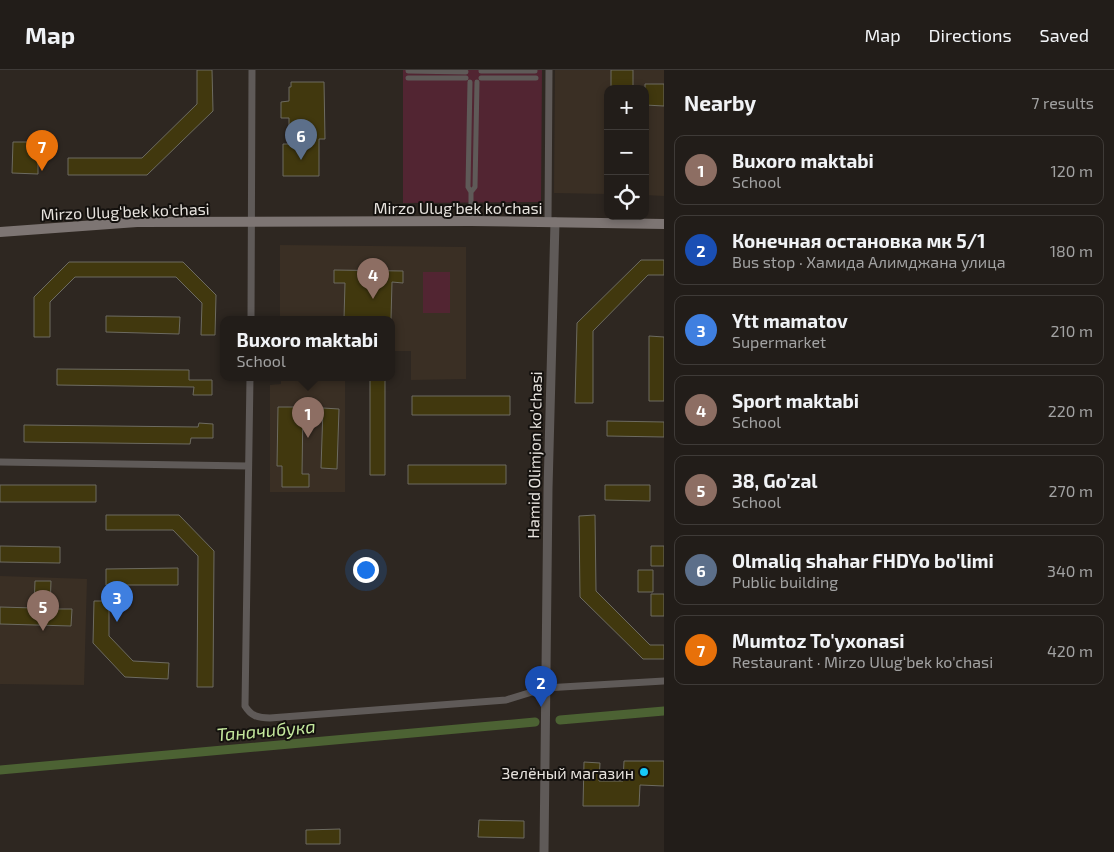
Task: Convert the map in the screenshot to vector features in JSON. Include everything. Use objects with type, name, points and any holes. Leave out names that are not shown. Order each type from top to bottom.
[{"type":"main road","name":"Mirzo Ulug'bek ko'chasi","points":[[252,221],[471,221],[664,224]]},
{"type":"main road","name":"Mirzo Ulug‘bek ko'chasi","points":[[0,232],[138,222],[252,221]]},
{"type":"street","points":[[251,316],[252,70]]},
{"type":"street","points":[[549,70],[551,222]]},
{"type":"street","points":[[408,71],[536,78]]},
{"type":"street","points":[[408,78],[535,71]]},
{"type":"street","points":[[471,221],[471,192],[468,187],[473,75]]},
{"type":"street","name":"Hamid Olimjon ko'chasi","points":[[544,852],[551,222]]},
{"type":"street","points":[[250,381],[245,706],[249,712],[255,716],[270,718],[506,700],[545,688],[664,680]]},
{"type":"street","points":[[0,462],[248,466]]},
{"type":"shaded area","points":[[403,70],[542,70],[541,202],[403,203]]},
{"type":"shaded area","points":[[555,70],[664,70],[664,196],[649,195],[649,85],[604,85],[604,194],[554,193]]},
{"type":"shaded area","points":[[280,245],[466,247],[466,379],[411,380],[411,351],[395,351],[395,316],[280,316]]},
{"type":"shaded area","points":[[423,272],[450,272],[450,313],[423,313]]},
{"type":"shaded area","points":[[281,381],[345,381],[345,492],[270,492],[270,385],[281,384]]},
{"type":"shaded area","points":[[0,576],[87,579],[84,685],[0,684]]},
{"type":"building","points":[[197,70],[212,70],[213,111],[147,175],[68,175],[68,158],[142,158],[197,104]]},
{"type":"building","points":[[611,70],[633,70],[633,85],[611,85]]},
{"type":"building","points":[[291,82],[324,82],[325,139],[319,139],[319,176],[283,176],[283,144],[289,144],[289,118],[281,118],[281,102],[289,101]]},
{"type":"building","points":[[664,84],[664,106],[649,105],[649,85],[645,85]]},
{"type":"building","points":[[13,142],[38,142],[38,174],[12,173]]},
{"type":"building","points":[[641,260],[664,260],[664,275],[648,275],[593,331],[593,403],[575,403],[577,323]]},
{"type":"building","points":[[69,262],[183,262],[216,295],[215,335],[201,335],[202,303],[176,277],[75,277],[50,302],[50,337],[34,337],[34,297]]},
{"type":"building","points":[[334,270],[403,271],[403,283],[392,282],[391,316],[344,316],[345,283],[334,283]]},
{"type":"building","points":[[106,316],[180,317],[179,334],[106,332]]},
{"type":"building","points":[[649,336],[664,337],[664,401],[649,401]]},
{"type":"building","points":[[57,369],[189,370],[189,380],[212,380],[212,395],[193,395],[194,387],[57,385]]},
{"type":"building","points":[[370,381],[385,381],[385,475],[370,475]]},
{"type":"building","points":[[412,396],[510,396],[510,415],[412,415]]},
{"type":"building","points":[[278,407],[303,407],[302,474],[309,474],[309,487],[282,487],[282,466],[277,466]]},
{"type":"building","points":[[323,408],[339,409],[337,469],[321,468]]},
{"type":"building","points":[[607,421],[664,422],[664,437],[607,436]]},
{"type":"building","points":[[199,423],[213,424],[213,438],[191,438],[190,444],[24,442],[24,425],[198,427]]},
{"type":"building","points":[[408,465],[506,465],[506,484],[408,484]]},
{"type":"building","points":[[0,485],[96,485],[96,502],[0,502]]},
{"type":"building","points":[[605,485],[650,485],[650,501],[605,500]]},
{"type":"building","points":[[106,515],[179,515],[214,551],[213,687],[197,687],[198,556],[173,530],[106,530]]},
{"type":"building","points":[[595,515],[596,591],[650,645],[664,645],[664,659],[643,659],[580,597],[579,516]]},
{"type":"building","points":[[0,546],[60,547],[60,563],[0,562]]},
{"type":"building","points":[[651,546],[664,546],[664,566],[651,566]]},
{"type":"building","points":[[178,568],[178,585],[106,585],[106,569]]},
{"type":"building","points":[[638,570],[653,570],[653,592],[638,592]]},
{"type":"building","points":[[35,581],[51,581],[50,609],[72,609],[71,626],[0,624],[0,607],[34,608]]},
{"type":"building","points":[[651,594],[664,594],[664,616],[651,616]]},
{"type":"building","points":[[94,601],[109,601],[109,636],[133,661],[169,663],[168,679],[125,677],[93,643]]},
{"type":"building","name":"Зелёный магазин","points":[[624,761],[664,761],[664,786],[640,785],[639,806],[583,806],[584,762],[600,763],[599,781],[623,781]]},
{"type":"building","points":[[479,820],[524,821],[524,838],[478,837]]},
{"type":"building","points":[[340,829],[340,844],[306,844],[306,830]]},
{"type":"waterway","name":"Таначибука","points":[[560,720],[664,711]]},
{"type":"waterway","name":"Таначибука","points":[[0,770],[535,722]]},
{"type":"place","name":"Olmaliq shahar FHDYo bo'limi","points":[[301,160]]},
{"type":"place","name":"Mumtoz To'yxonasi","points":[[42,171]]},
{"type":"place","name":"Sport maktabi","points":[[373,299]]},
{"type":"place","name":"Buxoro maktabi","points":[[308,438]]},
{"type":"place","name":"Ytt mamatov","points":[[117,622]]},
{"type":"place","name":"38, Go'zal","points":[[43,631]]},
{"type":"place","name":"Конечная остановка мк 5/1","points":[[541,707]]},
{"type":"place","name":"Зелёный магазин","points":[[644,772]]}]
